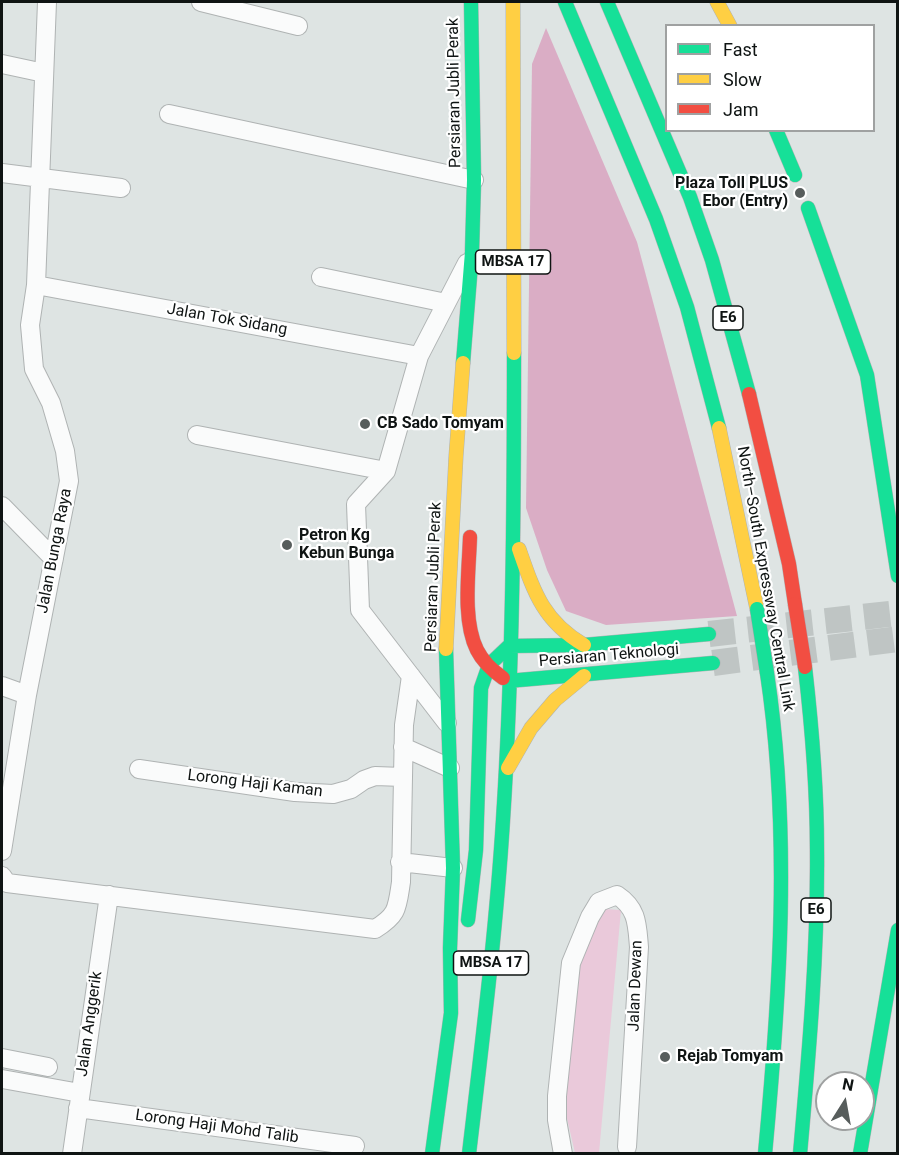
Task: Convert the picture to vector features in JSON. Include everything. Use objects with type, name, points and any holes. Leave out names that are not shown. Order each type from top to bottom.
[{"type":"main road","name":"Persiaran Jubli Perak","points":[[432,1154],[451,1013],[450,948],[453,868],[446,639],[456,456],[472,252],[474,180],[469,14],[471,2]]},
{"type":"main road","name":"MBSA 17","points":[[469,1154],[496,923],[506,772],[514,533],[513,2]]},
{"type":"main road","name":"North–South Expressway Central Link","points":[[565,2],[656,219],[687,307],[726,455],[757,609],[776,735],[782,852],[776,1035],[765,1154]]},
{"type":"main road","name":"North–South Expressway Central Link","points":[[607,2],[690,197],[712,261],[746,383],[789,564],[808,693],[817,831],[813,1006],[800,1154]]},
{"type":"main road","points":[[717,2],[729,24]]},
{"type":"main road","points":[[777,132],[795,175]]},
{"type":"main road","points":[[808,208],[867,375],[897,576]]},
{"type":"main road","points":[[456,456],[467,505]]},
{"type":"main road","points":[[470,526],[470,625],[477,650],[489,665],[508,681]]},
{"type":"main road","points":[[514,533],[534,593],[552,620],[567,636],[584,645]]},
{"type":"main road","name":"Persiaran Teknologi","points":[[509,646],[584,645],[709,634]]},
{"type":"main road","points":[[467,929],[476,850],[481,688],[489,665],[509,646]]},
{"type":"main road","name":"Persiaran Teknologi","points":[[508,681],[713,663]]},
{"type":"main road","points":[[506,772],[531,728],[555,700],[584,676]]},
{"type":"main road","points":[[861,1154],[897,930]]},
{"type":"main road","points":[[451,1013],[464,952]]},
{"type":"street","name":"Jalan Bunga Raya","points":[[2,851],[6,791],[69,481],[65,451],[51,403],[34,369],[30,325],[36,285],[47,2]]},
{"type":"street","points":[[201,2],[298,26]]},
{"type":"street","points":[[2,64],[44,73]]},
{"type":"street","points":[[169,114],[474,180]]},
{"type":"street","points":[[2,173],[121,188]]},
{"type":"street","points":[[449,725],[360,610],[356,504],[386,471],[419,356],[472,252]]},
{"type":"street","points":[[321,276],[446,303]]},
{"type":"street","name":"Jalan Tok Sidang","points":[[36,285],[419,356]]},
{"type":"street","points":[[197,435],[386,471]]},
{"type":"street","points":[[2,506],[54,559]]},
{"type":"street","points":[[2,876],[7,883],[375,929],[391,919],[397,906],[400,882],[404,725],[411,676]]},
{"type":"street","points":[[2,687],[27,695]]},
{"type":"street","points":[[404,747],[450,768]]},
{"type":"street","name":"Lorong Haji Kaman","points":[[139,769],[295,792],[333,794],[351,789],[375,776],[403,777]]},
{"type":"street","points":[[400,862],[453,868]]},
{"type":"street","name":"Jalan Anggerik","points":[[72,1154],[109,895]]},
{"type":"street","name":"Jalan Dewan","points":[[563,1154],[557,1120],[557,1096],[571,963],[590,917],[599,902],[617,895],[628,903],[636,921],[639,948],[627,1147]]},
{"type":"street","points":[[8,1080],[10,1060],[48,1067]]},
{"type":"street","name":"Lorong Haji Mohd Talib","points":[[8,1080],[79,1101],[355,1146]]},
{"type":"shaded area","points":[[546,28],[637,242],[737,616],[606,625],[566,611],[547,570],[526,508],[532,64]]},
{"type":"shaded area","points":[[603,909],[621,910],[599,1153],[575,1153],[563,1101],[575,959]]},
{"type":"tunnel","points":[[709,634],[898,613]]},
{"type":"tunnel","points":[[713,663],[898,639]]},
{"type":"traffic: fast","points":[[463,363],[472,252],[474,180],[471,2]]},
{"type":"traffic: fast","points":[[565,2],[656,219],[687,307],[719,428]]},
{"type":"traffic: fast","points":[[607,2],[690,197],[712,260],[749,394]]},
{"type":"traffic: fast","points":[[777,132],[795,175]]},
{"type":"traffic: fast","points":[[808,208],[867,375],[898,576]]},
{"type":"traffic: fast","points":[[469,1154],[493,946],[506,762],[512,587],[514,353]]},
{"type":"traffic: fast","points":[[757,609],[767,673]]},
{"type":"traffic: fast","points":[[509,646],[584,645],[709,634]]},
{"type":"traffic: fast","points":[[468,920],[476,850],[481,688],[489,665],[509,646]]},
{"type":"traffic: fast","points":[[432,1154],[451,1013],[450,948],[453,868],[446,649]]},
{"type":"traffic: fast","points":[[508,681],[713,663]]},
{"type":"traffic: fast","points":[[800,1154],[812,1002],[817,887],[815,781],[805,667]]},
{"type":"traffic: fast","points":[[765,1154],[779,973],[781,913],[779,793],[767,673]]},
{"type":"traffic: fast","points":[[860,1154],[898,930]]},
{"type":"traffic: slow","points":[[513,2],[514,353]]},
{"type":"traffic: slow","points":[[717,2],[729,24]]},
{"type":"traffic: slow","points":[[446,649],[463,363]]},
{"type":"traffic: slow","points":[[719,428],[757,609]]},
{"type":"traffic: slow","points":[[519,549],[535,592],[549,615],[570,636],[584,645]]},
{"type":"traffic: slow","points":[[508,768],[531,728],[555,700],[584,676]]},
{"type":"traffic: jam","points":[[749,394],[789,564],[795,604]]},
{"type":"traffic: jam","points":[[470,537],[467,595],[472,638],[482,658],[503,678]]},
{"type":"traffic: jam","points":[[795,604],[805,667]]},
{"type":"place","name":"Plaza Toll PLUS Ebor (Entry)","points":[[800,193]]},
{"type":"place","name":"CB Sado Tomyam","points":[[365,424]]},
{"type":"place","name":"Petron Kg Kebun Bunga","points":[[287,545]]},
{"type":"place","name":"Rejab Tomyam","points":[[665,1057]]}]
